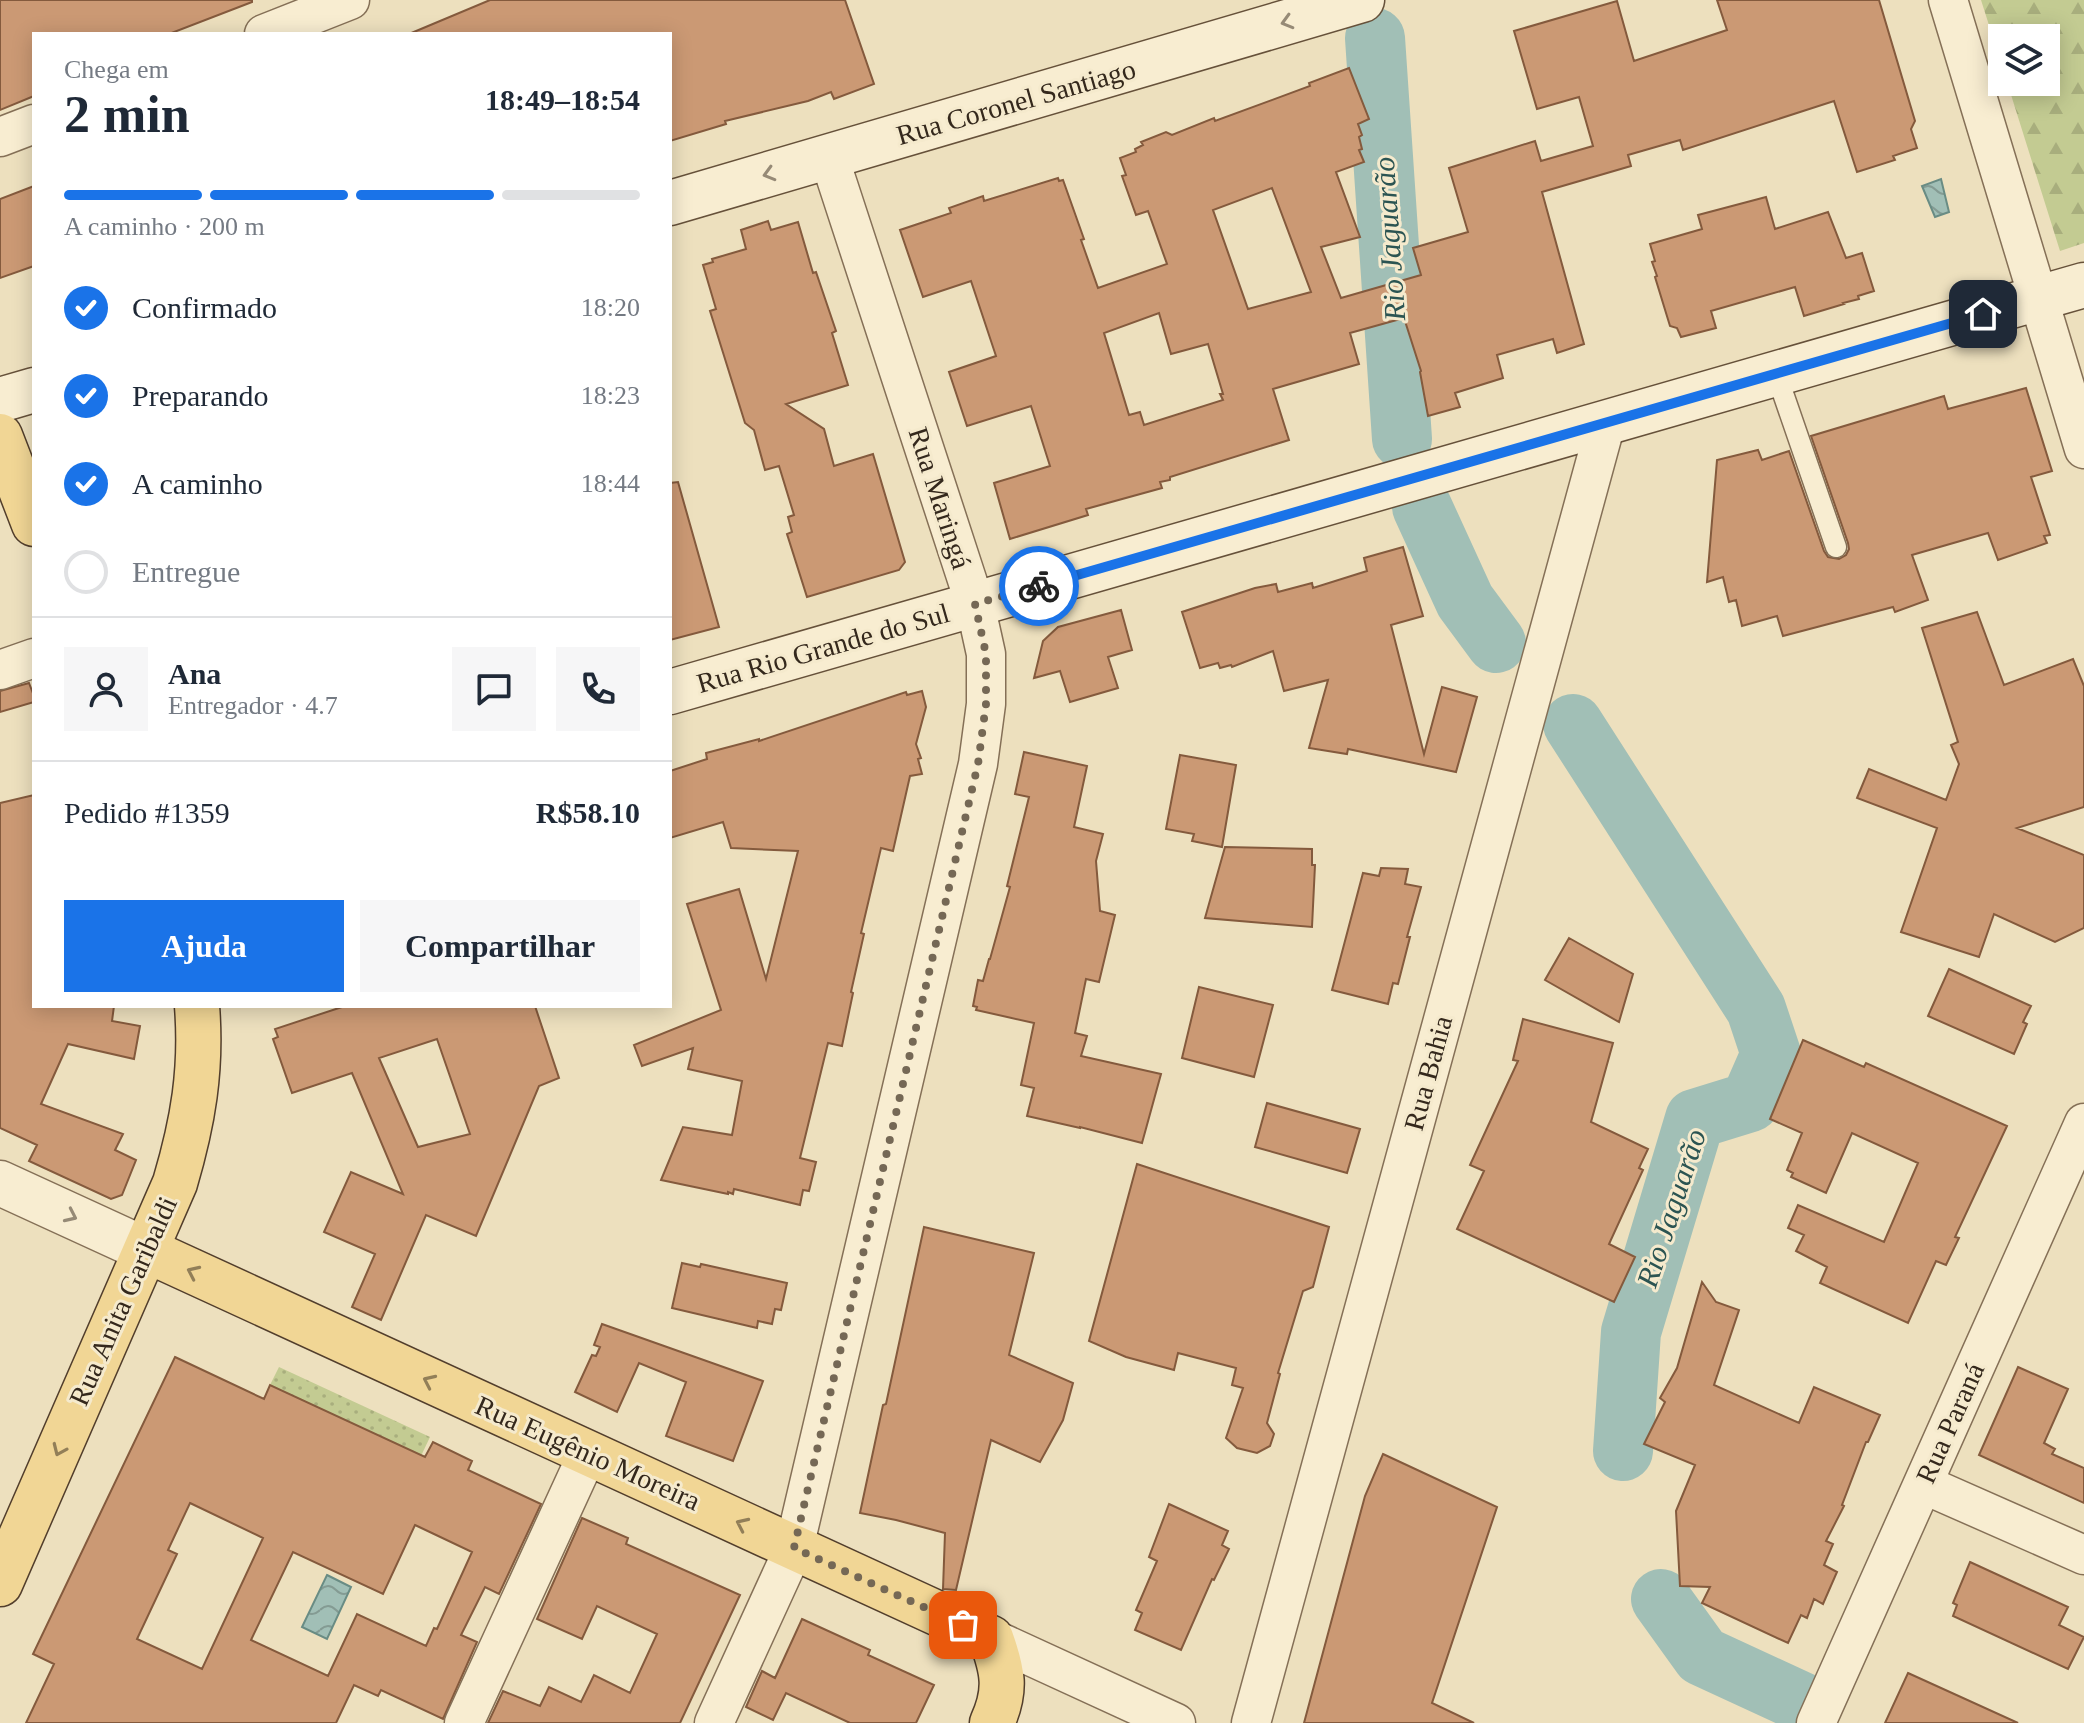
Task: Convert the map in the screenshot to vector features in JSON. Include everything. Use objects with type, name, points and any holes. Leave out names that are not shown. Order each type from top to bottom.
[{"type":"main road","name":"Rua Coronel Santiago","points":[[672,202],[1362,0]]},
{"type":"main road","name":"Rua Rio Grande do Sul","points":[[672,691],[2084,285]]},
{"type":"main road","points":[[0,400],[32,391]]},
{"type":"main road","points":[[0,436],[32,519]]},
{"type":"main road","name":"Rua Anita Garibaldi","points":[[0,1584],[175,1183],[189,1136],[197,1085],[197,1008]]},
{"type":"main road","name":"Rua Eugênio Moreira","points":[[0,1183],[991,1638]]},
{"type":"main road","points":[[991,1638],[999,1660],[1002,1683],[996,1714]]},
{"type":"street","points":[[269,32],[350,0]]},
{"type":"street","points":[[1948,0],[2084,449]]},
{"type":"street","points":[[0,137],[32,125]]},
{"type":"street","name":"Rua Maringá","points":[[714,1723],[794,1548],[978,764],[986,704],[986,654],[975,604],[829,157]]},
{"type":"street","name":"Rua Bahia","points":[[1251,1723],[1606,423]]},
{"type":"street","points":[[0,670],[32,659]]},
{"type":"street","name":"Rua Paraná","points":[[1816,1723],[2084,1123]]},
{"type":"street","points":[[464,1723],[588,1453]]},
{"type":"street","points":[[1923,1484],[2084,1555]]},
{"type":"street","name":"Rua Eugênio Moreira","points":[[991,1638],[1176,1723]]},
{"type":"street","points":[[996,1714],[1021,1686],[1038,1675],[1058,1669]]},
{"type":"lane","points":[[1776,373],[1836,547]]},
{"type":"green space","points":[[1981,0],[2084,0],[2084,243],[2060,251],[2011,96],[2060,96],[2060,24],[1989,24]]},
{"type":"green space","points":[[279,1367],[430,1437],[421,1456],[270,1385]]},
{"type":"water","points":[[1941,179],[1949,212],[1935,217],[1922,186]]},
{"type":"water","points":[[327,1575],[351,1587],[327,1639],[302,1627]]},
{"type":"building","points":[[0,0],[252,0],[174,32],[32,32],[32,97],[0,110]]},
{"type":"building","points":[[490,0],[845,0],[874,84],[834,99],[831,92],[808,101],[725,121],[726,124],[672,140],[672,32],[414,32]]},
{"type":"building","points":[[1717,0],[1879,0],[1915,121],[1911,129],[1917,148],[1893,156],[1895,160],[1857,172],[1834,101],[1683,150],[1680,140],[1628,155],[1631,166],[1542,192],[1584,344],[1557,353],[1553,339],[1497,355],[1503,378],[1455,393],[1460,407],[1428,416],[1421,371],[1404,318],[1350,333],[1359,364],[1273,389],[1289,440],[1170,477],[1170,480],[1160,482],[1162,488],[1086,509],[1088,515],[1010,539],[994,483],[1050,466],[1031,406],[967,426],[949,372],[996,356],[971,281],[923,297],[900,230],[951,213],[949,208],[983,196],[984,201],[1058,178],[1059,181],[1063,180],[1098,288],[1167,264],[1148,211],[1136,215],[1122,176],[1126,175],[1120,158],[1136,152],[1135,149],[1143,145],[1141,142],[1166,132],[1172,135],[1214,118],[1215,121],[1349,68],[1369,119],[1358,124],[1362,135],[1359,137],[1362,149],[1359,150],[1364,162],[1336,172],[1360,237],[1321,247],[1341,298],[1421,275],[1413,248],[1468,232],[1449,168],[1535,141],[1541,161],[1593,146],[1579,97],[1537,109],[1514,31],[1617,1],[1634,61],[1727,30]],"holes":[[[1272,188],[1311,292],[1248,309],[1213,210]],[[1159,313],[1171,354],[1208,344],[1223,400],[1144,425],[1140,412],[1129,415],[1104,333]]]},
{"type":"building","points":[[32,187],[32,267],[0,278],[0,199]]},
{"type":"building","points":[[1766,197],[1775,229],[1828,212],[1846,258],[1862,253],[1874,291],[1858,296],[1859,299],[1804,316],[1795,287],[1711,311],[1716,328],[1681,337],[1677,328],[1670,326],[1655,277],[1650,244],[1702,229],[1698,215]]},
{"type":"building","points":[[768,221],[771,230],[798,222],[813,273],[816,272],[836,331],[832,333],[848,385],[786,404],[824,429],[834,466],[873,454],[905,562],[899,570],[807,597],[787,534],[792,532],[788,517],[794,515],[779,466],[765,470],[754,430],[745,423],[710,311],[716,309],[703,265],[713,262],[712,259],[746,249],[741,230]]},
{"type":"building","points":[[2026,388],[2052,471],[2031,477],[2050,535],[2044,536],[2047,543],[1998,560],[1988,533],[1912,555],[1928,600],[1895,612],[1893,607],[1783,636],[1777,616],[1742,626],[1736,600],[1729,602],[1723,577],[1707,582],[1717,460],[1758,450],[1762,460],[1789,451],[1824,551],[1828,557],[1839,559],[1846,555],[1848,543],[1811,436],[1944,396],[1948,409]]},
{"type":"building","points":[[678,482],[719,627],[672,639],[672,483]]},
{"type":"building","points":[[1403,547],[1423,616],[1391,625],[1424,754],[1442,687],[1477,697],[1456,772],[1348,749],[1347,754],[1309,748],[1328,680],[1284,691],[1273,651],[1232,667],[1220,668],[1218,663],[1200,668],[1182,612],[1276,584],[1278,592],[1312,583],[1313,588],[1367,571],[1364,558]]},
{"type":"building","points":[[1121,610],[1132,650],[1108,657],[1118,688],[1070,702],[1060,671],[1034,678],[1043,641],[1058,627]]},
{"type":"building","points":[[1977,612],[2004,685],[2073,659],[2084,686],[2084,807],[2017,828],[2084,855],[2084,928],[2055,942],[1994,914],[1979,957],[1901,932],[1937,828],[1857,798],[1869,769],[1946,800],[1959,764],[1951,745],[1958,742],[1922,628]]},
{"type":"building","points":[[29,683],[32,703],[0,712],[0,691]]},
{"type":"building","points":[[922,691],[926,707],[916,744],[922,774],[910,776],[893,851],[881,848],[861,933],[864,934],[842,1046],[828,1043],[800,1158],[816,1162],[809,1191],[803,1190],[800,1205],[734,1189],[733,1194],[728,1194],[661,1180],[683,1127],[732,1135],[742,1081],[688,1069],[693,1048],[642,1066],[634,1045],[721,1010],[687,904],[739,889],[766,979],[798,851],[731,848],[723,822],[672,837],[672,770],[707,759],[706,753],[759,741],[906,692],[907,695]]},
{"type":"building","points":[[1024,752],[1087,766],[1074,827],[1103,834],[1096,861],[1100,911],[1115,915],[1099,982],[1086,979],[1075,1033],[1087,1036],[1081,1056],[1161,1074],[1142,1143],[1027,1116],[1034,1088],[1021,1085],[1034,1023],[976,1010],[977,1007],[973,1006],[978,980],[983,981],[1010,887],[1007,886],[1029,797],[1015,794]]},
{"type":"building","points":[[1180,755],[1236,765],[1222,847],[1192,841],[1194,834],[1166,829]]},
{"type":"building","points":[[32,795],[32,1008],[114,1008],[112,1021],[140,1026],[134,1059],[68,1044],[41,1104],[123,1134],[115,1150],[136,1160],[122,1195],[111,1199],[29,1161],[37,1145],[0,1128],[0,803]]},
{"type":"building","points":[[1225,847],[1312,849],[1312,865],[1315,865],[1312,927],[1205,918]]},
{"type":"building","points":[[1381,868],[1408,869],[1405,884],[1421,887],[1398,984],[1393,983],[1388,1004],[1332,990],[1363,873],[1379,876]]},
{"type":"building","points":[[1569,938],[1633,974],[1619,1022],[1545,980]]},
{"type":"building","points":[[1949,969],[2031,1006],[2014,1054],[1928,1016]]},
{"type":"building","points":[[1199,987],[1273,1005],[1254,1077],[1182,1058]]},
{"type":"building","points":[[339,1008],[536,1008],[559,1078],[539,1086],[476,1236],[426,1215],[381,1320],[352,1307],[375,1254],[324,1232],[351,1172],[403,1194],[352,1073],[292,1093],[273,1039],[278,1037],[275,1029]],"holes":[[[437,1039],[470,1134],[418,1147],[379,1058]]]},
{"type":"building","points":[[1523,1019],[1613,1043],[1591,1122],[1648,1149],[1639,1168],[1643,1170],[1609,1244],[1635,1257],[1614,1302],[1457,1229],[1484,1171],[1470,1165],[1518,1061],[1513,1060]]},
{"type":"building","points":[[1803,1040],[1864,1067],[1866,1063],[2007,1126],[1955,1237],[1959,1238],[1946,1265],[1936,1261],[1908,1323],[1820,1283],[1827,1267],[1796,1251],[1804,1235],[1788,1228],[1798,1205],[1884,1242],[1918,1163],[1852,1133],[1826,1193],[1791,1177],[1793,1173],[1787,1170],[1802,1133],[1770,1119]]},
{"type":"building","points":[[1267,1103],[1360,1129],[1347,1173],[1255,1147]]},
{"type":"building","points":[[1137,1164],[1329,1227],[1313,1287],[1303,1291],[1278,1373],[1267,1423],[1274,1434],[1270,1446],[1257,1453],[1237,1448],[1226,1438],[1243,1388],[1232,1385],[1236,1368],[1178,1353],[1174,1370],[1126,1357],[1089,1341]]},
{"type":"building","points":[[924,1227],[1034,1253],[1009,1355],[1073,1383],[1063,1420],[1040,1462],[991,1440],[956,1590],[943,1589],[945,1533],[860,1513]]},
{"type":"building","points":[[682,1263],[700,1267],[701,1264],[787,1283],[781,1310],[775,1309],[772,1324],[758,1321],[757,1328],[672,1308]]},
{"type":"building","points":[[1702,1282],[1716,1302],[1739,1310],[1714,1385],[1799,1423],[1814,1387],[1880,1415],[1866,1442],[1844,1506],[1826,1541],[1833,1544],[1824,1565],[1837,1572],[1823,1604],[1814,1599],[1807,1618],[1801,1615],[1788,1643],[1702,1603],[1710,1587],[1680,1586],[1676,1511],[1695,1465],[1644,1444],[1665,1402],[1660,1398],[1677,1368]]},
{"type":"building","points":[[602,1324],[763,1381],[733,1461],[666,1436],[686,1382],[639,1363],[617,1412],[575,1392],[592,1355],[596,1356],[600,1347],[594,1345]]},
{"type":"building","points":[[175,1357],[264,1399],[270,1385],[425,1457],[433,1442],[472,1461],[468,1470],[541,1504],[499,1594],[485,1587],[461,1635],[477,1642],[443,1719],[381,1690],[378,1696],[354,1685],[336,1723],[26,1723],[54,1664],[33,1654]],"holes":[[[190,1503],[263,1538],[202,1669],[137,1639],[177,1554],[168,1550]],[[415,1525],[472,1552],[437,1629],[434,1628],[426,1646],[357,1614],[328,1676],[251,1640],[293,1552],[383,1594]]]},
{"type":"building","points":[[2018,1367],[2068,1389],[2044,1443],[2055,1449],[2052,1454],[2084,1468],[2084,1503],[1979,1455]]},
{"type":"building","points":[[1383,1454],[1497,1507],[1432,1703],[1474,1723],[1304,1723],[1365,1496]]},
{"type":"building","points":[[1169,1504],[1228,1531],[1222,1545],[1229,1549],[1212,1579],[1181,1650],[1135,1630],[1142,1613],[1136,1610],[1157,1561],[1149,1557]]},
{"type":"building","points":[[582,1518],[628,1538],[626,1544],[740,1595],[680,1723],[488,1723],[503,1691],[540,1706],[549,1687],[581,1702],[594,1675],[630,1693],[657,1634],[597,1606],[582,1639],[537,1619]]},
{"type":"building","points":[[1970,1562],[2068,1607],[2059,1625],[2084,1637],[2068,1669],[1953,1616],[1957,1605],[1953,1603]]},
{"type":"building","points":[[802,1619],[870,1650],[868,1655],[934,1685],[916,1723],[850,1723],[786,1693],[773,1720],[746,1707],[762,1671],[775,1678]]},
{"type":"building","points":[[1908,1673],[2018,1723],[1885,1723]]},
{"type":"waterway","name":"Rio Jaguarão","points":[[1375,38],[1402,439]]},
{"type":"waterway","name":"Rio Jaguarão","points":[[1422,507],[1465,601],[1496,643]]},
{"type":"waterway","name":"Rio Jaguarão","points":[[1573,724],[1756,1009],[1771,1054],[1750,1102],[1695,1119],[1631,1332],[1623,1451]]},
{"type":"waterway","name":"Rio Jaguarão","points":[[1661,1599],[1702,1656],[1806,1704]]},
{"type":"way so far","points":[[963,1625],[794,1548],[978,764],[986,704],[986,654],[975,604],[1039,586]]},
{"type":"route","points":[[1039,586],[1983,314]]}]
